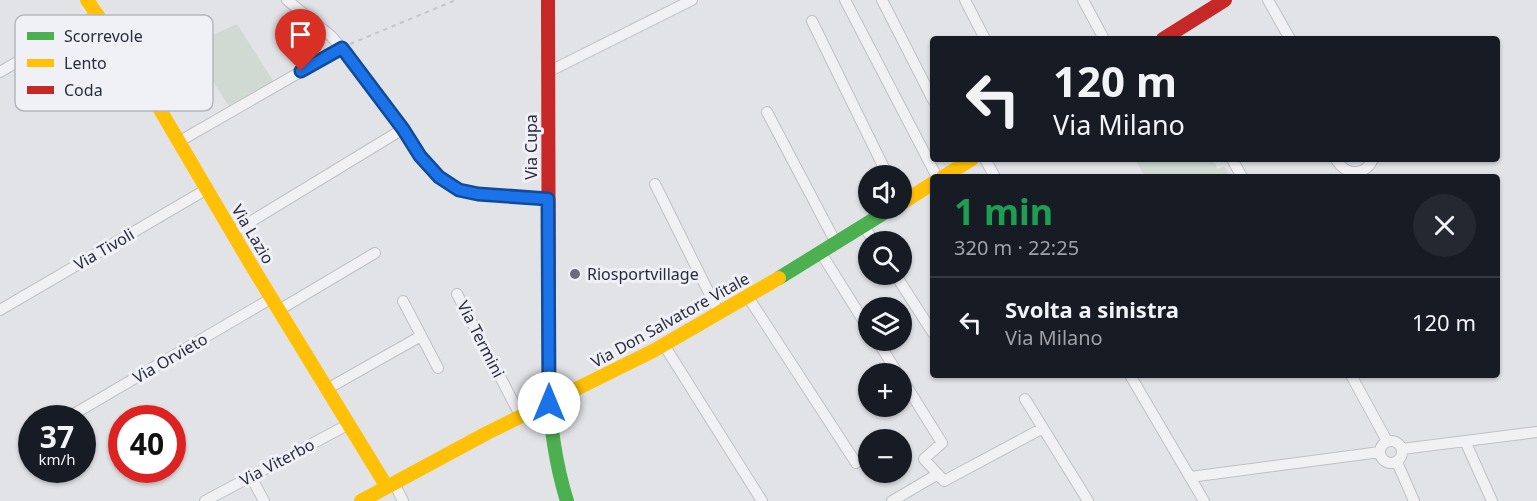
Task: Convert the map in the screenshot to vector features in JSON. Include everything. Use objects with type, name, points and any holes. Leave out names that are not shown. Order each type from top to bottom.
[{"type":"street","name":"Via Lazio","points":[[87,0],[98,14]]},
{"type":"street","points":[[287,0],[331,36],[342,48],[403,129],[428,167],[439,177],[459,190],[478,194],[548,199]]},
{"type":"street","name":"Via Cupa","points":[[548,0],[549,403],[560,479],[567,501]]},
{"type":"street","points":[[548,72],[692,0]]},
{"type":"street","points":[[845,0],[935,174]]},
{"type":"street","points":[[882,0],[930,94]]},
{"type":"street","points":[[965,0],[983,36]]},
{"type":"street","points":[[1083,0],[1102,36]]},
{"type":"street","points":[[1169,36],[1225,0]]},
{"type":"street","points":[[1268,0],[1288,36]]},
{"type":"street","points":[[813,21],[883,165]]},
{"type":"street","points":[[180,141],[342,48]]},
{"type":"street","points":[[0,72],[15,63]]},
{"type":"street","name":"Via Lazio","points":[[162,111],[349,424],[391,485]]},
{"type":"street","points":[[767,112],[836,243]]},
{"type":"street","points":[[232,232],[403,129]]},
{"type":"street","points":[[947,174],[964,162]]},
{"type":"street","points":[[1338,162],[1342,168],[1354,172],[1366,169],[1371,162]]},
{"type":"street","points":[[655,184],[719,312]]},
{"type":"street","points":[[912,196],[930,185]]},
{"type":"street","name":"Via Tivoli","points":[[0,310],[207,189]]},
{"type":"street","name":"Via Don Salvatore Vitale","points":[[361,501],[664,345],[748,297],[875,219]]},
{"type":"street","points":[[864,226],[867,231]]},
{"type":"street","name":"Via Orvieto","points":[[91,405],[375,253]]},
{"type":"street","points":[[821,253],[858,311]]},
{"type":"street","points":[[902,285],[930,328]]},
{"type":"street","name":"Via Termini","points":[[457,294],[521,417]]},
{"type":"street","points":[[748,297],[856,464]]},
{"type":"street","points":[[403,301],[438,368]]},
{"type":"street","points":[[327,388],[421,336]]},
{"type":"street","points":[[664,345],[762,501]]},
{"type":"street","points":[[1132,378],[1204,501]]},
{"type":"street","points":[[1353,378],[1387,441]]},
{"type":"street","points":[[912,395],[942,443],[924,459],[944,481],[1043,428]]},
{"type":"street","points":[[1025,399],[1088,501]]},
{"type":"street","name":"Via Viterbo","points":[[205,501],[349,424]]},
{"type":"street","points":[[1402,449],[1537,432]]},
{"type":"street","points":[[1387,441],[1398,442],[1402,449],[1402,455],[1397,462],[1386,462],[1381,457],[1381,446],[1387,441]]},
{"type":"street","points":[[1465,441],[1492,501]]},
{"type":"street","points":[[1190,477],[1380,452]]},
{"type":"street","points":[[1397,462],[1414,501]]},
{"type":"street","points":[[892,501],[938,474]]},
{"type":"street","points":[[251,477],[264,501]]},
{"type":"street","points":[[391,485],[403,501]]},
{"type":"path","points":[[342,48],[456,0]]},
{"type":"shaded area","points":[[237,24],[274,82],[230,108],[213,81],[213,35]]},
{"type":"shaded area","points":[[1137,162],[1214,162],[1218,169],[1224,166],[1229,174],[1143,174]]},
{"type":"traffic: fast","points":[[779,278],[874,219]]},
{"type":"traffic: fast","points":[[549,384],[554,443],[567,501]]},
{"type":"traffic: slow","points":[[87,0],[97,15]]},
{"type":"traffic: slow","points":[[161,111],[250,263],[387,487]]},
{"type":"traffic: slow","points":[[948,174],[967,162]]},
{"type":"traffic: slow","points":[[912,197],[930,185]]},
{"type":"traffic: slow","points":[[361,501],[487,433],[653,351],[779,278]]},
{"type":"traffic: jam","points":[[548,0],[549,384]]},
{"type":"traffic: jam","points":[[1168,36],[1225,0]]},
{"type":"place","name":"Riosportvillage","points":[[575,274]]},
{"type":"route","points":[[301,71],[342,48],[403,129],[428,167],[439,177],[459,190],[478,194],[548,199],[549,403]]}]
